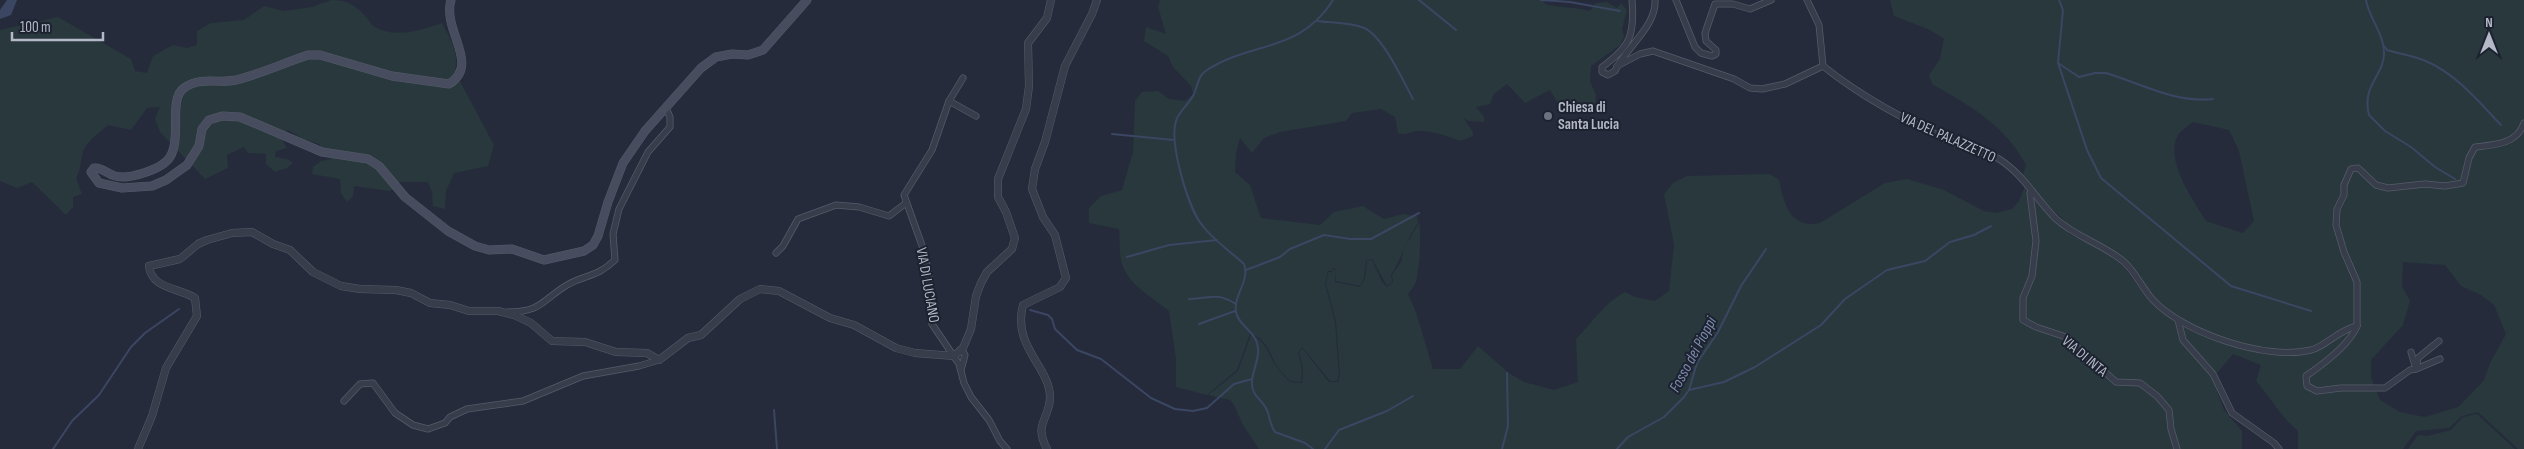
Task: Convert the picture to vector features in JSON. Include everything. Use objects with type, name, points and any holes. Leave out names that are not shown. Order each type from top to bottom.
[{"type":"main road","points":[[451,0],[448,8],[452,31],[463,54],[459,74],[449,84],[392,76],[320,55],[308,55],[234,80],[201,81],[182,89],[177,98],[177,138],[174,151],[168,160],[146,172],[124,177],[115,176],[99,167],[94,168],[91,172],[93,177],[99,182],[122,188],[141,188],[166,180],[187,164],[199,146],[202,129],[209,120],[222,116],[240,117],[322,152],[368,160],[379,166],[406,197],[462,240],[489,250],[512,249],[544,260],[584,251],[593,245],[623,163],[645,131],[701,68],[716,57],[732,54],[748,55],[763,50],[807,0]]},
{"type":"street","points":[[344,401],[360,384],[373,383],[395,413],[413,425],[428,429],[445,423],[450,417],[467,409],[523,401],[583,376],[639,366],[659,360],[688,338],[701,335],[740,299],[760,289],[779,291],[830,318],[854,325],[896,348],[915,353],[954,356],[961,349],[972,328],[976,296],[981,283],[987,272],[1012,249],[1015,238],[1012,226],[998,197],[998,179],[1026,109],[1030,86],[1028,43],[1047,18],[1051,0]]},
{"type":"street","points":[[1047,449],[1040,429],[1050,397],[1046,381],[1026,348],[1021,312],[1023,305],[1060,287],[1066,278],[1055,236],[1043,217],[1032,188],[1035,169],[1045,142],[1065,66],[1092,14],[1097,0]]},
{"type":"street","points":[[1632,0],[1632,27],[1628,44],[1616,57],[1602,67],[1602,72],[1608,75],[1613,73],[1648,23],[1656,7],[1655,0]]},
{"type":"street","points":[[1676,0],[1695,48],[1701,53],[1712,56],[1716,54],[1716,50],[1706,42],[1705,33],[1715,4],[1732,4],[1750,9],[1770,0]]},
{"type":"street","points":[[1618,66],[1640,54],[1653,51],[1664,53],[1683,63],[1734,79],[1750,88],[1762,89],[1785,84],[1822,66],[1819,25],[1807,0]]},
{"type":"street","name":"VIA DEL PALAZZETTO","points":[[1822,66],[1844,83],[1916,126],[1961,146],[1998,159],[2022,177],[2029,190],[2072,232],[2103,247],[2125,263],[2153,300],[2178,320],[2230,342],[2257,350],[2312,350],[2336,334],[2357,326]]},
{"type":"street","points":[[776,253],[798,219],[807,215],[836,205],[859,207],[889,216],[906,203],[904,195],[932,150],[949,101],[963,78]]},
{"type":"street","points":[[949,101],[976,116]]},
{"type":"street","points":[[138,449],[152,416],[166,368],[196,316],[195,298],[158,282],[151,276],[149,266],[180,259],[198,244],[207,240],[232,233],[252,232],[273,244],[290,250],[312,272],[341,286],[360,289],[396,290],[411,293],[430,303],[450,305],[469,311],[515,312],[538,308],[567,285],[603,272],[615,260],[613,234],[619,209],[648,152],[670,127],[670,117],[666,108]]},
{"type":"street","points":[[2440,359],[2410,370],[2385,388],[2334,388],[2316,391],[2307,386],[2306,376],[2319,367],[2353,336],[2357,326],[2357,282],[2344,252],[2336,225],[2337,208],[2344,195],[2344,184],[2351,169],[2358,168],[2376,184],[2388,188],[2425,184],[2457,185],[2463,183],[2469,158],[2476,147],[2513,140],[2521,133],[2524,123]]},
{"type":"street","name":"VIA DI INTA","points":[[2029,190],[2036,241],[2032,276],[2023,298],[2023,320],[2036,327],[2066,337],[2116,382],[2140,383],[2157,396],[2169,410],[2171,429],[2177,449]]},
{"type":"street","name":"VIA DI LUCIANO","points":[[906,203],[925,254],[929,276],[932,324],[954,356],[971,397],[989,420],[1000,441],[1008,449]]},
{"type":"street","points":[[498,311],[514,315],[531,323],[552,341],[585,342],[616,352],[647,353],[659,360]]},
{"type":"street","points":[[2178,320],[2183,340],[2212,374],[2232,413],[2268,438],[2279,449]]},
{"type":"street","points":[[2416,369],[2418,358],[2439,341]]},
{"type":"street","points":[[961,349],[965,355],[961,371]]},
{"type":"street","points":[[2411,352],[2416,369]]},
{"type":"shaded area","points":[[331,0],[342,1],[354,6],[372,25],[380,30],[389,32],[407,32],[442,23],[455,53],[455,72],[494,145],[488,166],[454,173],[446,191],[445,209],[433,206],[432,192],[428,182],[400,182],[390,191],[354,186],[353,196],[347,202],[341,193],[340,179],[312,174],[313,167],[321,161],[331,159],[319,144],[303,139],[288,130],[281,138],[287,148],[276,151],[275,157],[287,159],[293,163],[287,168],[275,172],[266,164],[266,154],[248,153],[244,147],[227,155],[228,168],[205,179],[160,132],[155,119],[160,107],[147,108],[131,130],[108,125],[89,142],[82,155],[80,169],[76,178],[82,194],[73,197],[73,207],[66,215],[32,182],[17,188],[0,181],[0,30],[58,17],[131,59],[135,71],[147,73],[153,56],[173,45],[187,48],[197,45],[197,31],[211,23],[244,20],[264,6],[284,11],[312,7]]},
{"type":"shaded area","points":[[1160,0],[1543,0],[1545,4],[1590,11],[1596,3],[1607,2],[1617,8],[1621,3],[1627,10],[1622,29],[1624,37],[1620,45],[1591,66],[1590,81],[1596,95],[1595,105],[1590,107],[1580,109],[1565,103],[1560,106],[1550,90],[1525,103],[1507,84],[1494,94],[1490,104],[1476,107],[1484,117],[1484,122],[1468,121],[1463,117],[1473,132],[1473,136],[1460,141],[1428,131],[1417,131],[1408,134],[1398,133],[1395,117],[1381,109],[1352,113],[1346,121],[1280,132],[1264,138],[1252,153],[1240,138],[1236,153],[1235,172],[1250,185],[1261,218],[1320,225],[1334,212],[1363,206],[1384,219],[1403,214],[1417,216],[1418,223],[1391,275],[1392,282],[1387,286],[1372,259],[1366,261],[1364,278],[1360,286],[1336,281],[1336,270],[1333,267],[1332,271],[1328,271],[1325,284],[1335,322],[1339,375],[1337,381],[1330,381],[1302,347],[1298,353],[1302,368],[1301,382],[1290,381],[1278,368],[1263,342],[1250,334],[1237,370],[1207,395],[1176,387],[1176,359],[1169,311],[1140,289],[1128,276],[1121,260],[1119,229],[1089,223],[1089,208],[1101,196],[1122,190],[1133,152],[1135,101],[1142,92],[1158,91],[1169,99],[1185,101],[1193,94],[1191,86],[1173,67],[1168,56],[1144,41],[1146,27],[1166,34],[1158,7]]},
{"type":"shaded area","points":[[1890,0],[2524,0],[2524,449],[2518,449],[2478,412],[2462,416],[2449,428],[2416,431],[2403,449],[2298,449],[2298,431],[2281,414],[2256,381],[2261,365],[2233,354],[2217,373],[2213,372],[2185,339],[2179,318],[2155,298],[2126,261],[2104,245],[2074,230],[2031,189],[2023,175],[2026,165],[2008,139],[1973,109],[1932,84],[1929,75],[1940,59],[1944,39],[1930,30],[1894,16]],"holes":[[[2193,122],[2229,130],[2239,151],[2254,221],[2243,233],[2206,221],[2182,179],[2177,167],[2175,145],[2179,133]],[[2403,262],[2445,265],[2461,286],[2481,295],[2494,305],[2506,334],[2490,363],[2484,380],[2472,393],[2458,407],[2425,417],[2400,412],[2380,400],[2371,377],[2371,360],[2403,325],[2410,301],[2402,286]]]},
{"type":"shaded area","points":[[1770,174],[1779,180],[1783,198],[1790,213],[1802,222],[1810,224],[1820,223],[1885,183],[1907,179],[1944,190],[1984,211],[1996,213],[2012,209],[2019,201],[2025,186],[2027,192],[2071,235],[2101,249],[2122,265],[2151,302],[2176,322],[2181,341],[2211,375],[2224,410],[2242,431],[2242,449],[1259,449],[1243,425],[1230,400],[1208,395],[1238,371],[1251,335],[1264,344],[1277,368],[1290,382],[1302,383],[1303,368],[1299,353],[1302,348],[1329,382],[1338,382],[1340,375],[1336,322],[1326,284],[1328,272],[1332,272],[1333,268],[1336,271],[1335,282],[1360,287],[1365,278],[1367,261],[1372,260],[1382,282],[1387,287],[1393,282],[1392,275],[1401,262],[1404,248],[1419,223],[1418,216],[1419,222],[1420,238],[1419,267],[1413,288],[1408,294],[1416,312],[1433,369],[1460,369],[1478,346],[1509,373],[1524,382],[1554,390],[1578,382],[1576,339],[1605,307],[1625,292],[1635,297],[1655,301],[1669,291],[1674,245],[1664,194],[1673,183],[1687,176]]},
{"type":"shaded area","points":[[2477,414],[2515,449],[2408,449],[2418,435],[2427,436],[2451,430],[2463,417]]},
{"type":"water","points":[[7,0],[17,0],[11,15],[0,19],[0,10]]},
{"type":"waterway","points":[[1313,449],[1305,443],[1275,432],[1265,406],[1253,390],[1252,381],[1258,353],[1257,343],[1253,335],[1237,317],[1236,312],[1237,300],[1245,277],[1244,264],[1211,236],[1197,217],[1181,175],[1177,159],[1175,131],[1177,117],[1193,96],[1199,78],[1204,72],[1241,54],[1290,38],[1306,29],[1320,17],[1333,0]]},
{"type":"waterway","points":[[1419,0],[1456,30]]},
{"type":"waterway","points":[[1541,0],[1570,2],[1620,11]]},
{"type":"waterway","points":[[2059,0],[2063,10],[2058,63],[2087,150],[2101,178],[2231,286],[2311,311]]},
{"type":"waterway","points":[[2366,0],[2382,39],[2384,52],[2381,67],[2368,96],[2369,115],[2385,131],[2411,147],[2435,167],[2455,179]]},
{"type":"waterway","points":[[1317,21],[1353,25],[1364,28],[1371,33],[1385,49],[1413,99]]},
{"type":"waterway","points":[[2384,46],[2387,50],[2439,67],[2467,90],[2501,125]]},
{"type":"waterway","points":[[2058,63],[2079,77],[2095,73],[2106,73],[2159,92],[2185,98],[2213,99]]},
{"type":"waterway","points":[[1112,134],[1174,140]]},
{"type":"waterway","points":[[1246,270],[1280,257],[1290,249],[1324,235],[1350,239],[1371,239],[1419,213]]},
{"type":"waterway","points":[[1689,390],[1724,382],[1755,367],[1821,325],[1845,299],[1887,270],[1925,261],[1950,242],[1974,235],[1991,226]]},
{"type":"waterway","points":[[1127,257],[1169,245],[1217,240]]},
{"type":"waterway","name":"Fosso dei Pioppi","points":[[1617,449],[1628,437],[1664,417],[1684,397],[1689,390],[1697,363],[1718,332],[1741,286],[1766,249]]},
{"type":"waterway","points":[[1189,299],[1217,297],[1236,304]]},
{"type":"waterway","points":[[53,449],[72,421],[99,395],[131,347],[145,333],[179,309]]},
{"type":"waterway","points":[[1030,310],[1048,315],[1052,319],[1055,329],[1077,350],[1101,359],[1151,398],[1175,409],[1193,411],[1207,408],[1234,384],[1252,379]]},
{"type":"waterway","points":[[1199,324],[1235,311]]},
{"type":"waterway","points":[[1502,449],[1508,426],[1507,373]]},
{"type":"waterway","points":[[1325,449],[1339,430],[1387,411],[1413,396]]},
{"type":"waterway","points":[[774,410],[777,449]]},
{"type":"place","name":"Chiesa di Santa Lucia","points":[[1548,116]]}]
